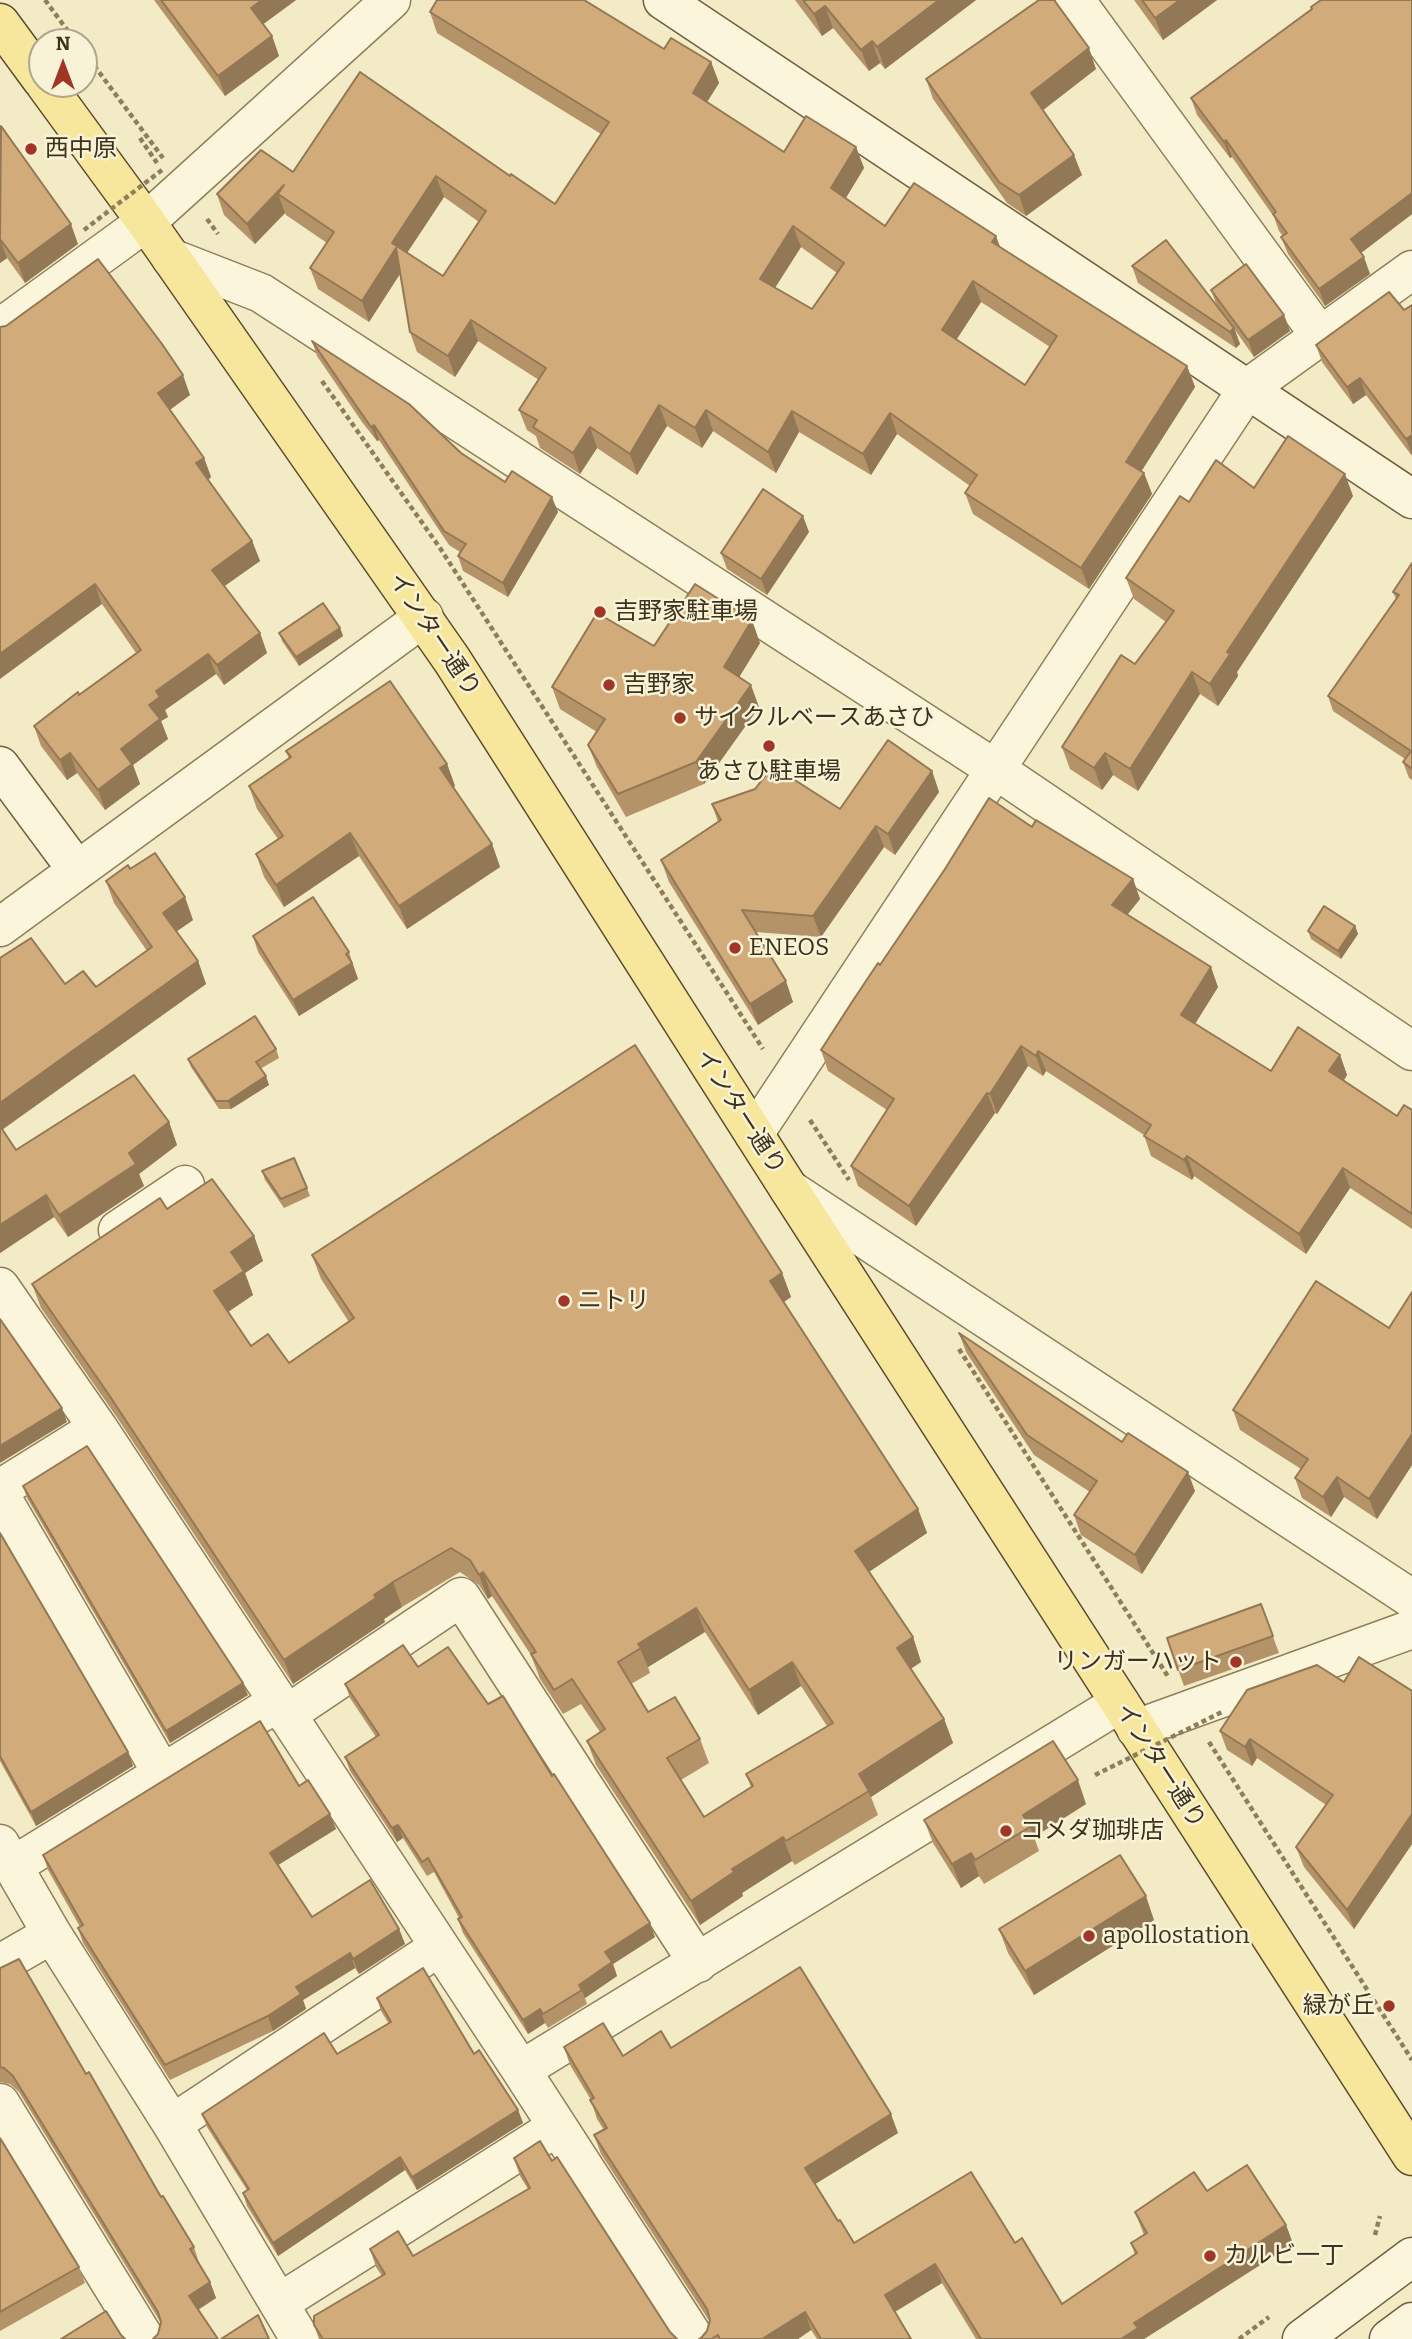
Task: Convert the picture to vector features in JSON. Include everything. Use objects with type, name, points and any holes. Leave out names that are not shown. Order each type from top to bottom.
[{"type":"main road","name":"インター通り","points":[[0,23],[28,61]]},
{"type":"main road","name":"インター通り","points":[[55,98],[146,222],[424,617],[1412,2156]]},
{"type":"street","points":[[0,328],[146,222],[391,0]]},
{"type":"street","points":[[663,0],[1412,499]]},
{"type":"street","points":[[1075,0],[1321,337]]},
{"type":"street","points":[[171,258],[261,293],[995,769],[1412,1051]]},
{"type":"street","points":[[754,1134],[1248,388],[1412,270]]},
{"type":"street","points":[[0,927],[424,617]]},
{"type":"street","points":[[0,766],[78,870]]},
{"type":"street","points":[[86,1251],[185,1185]]},
{"type":"street","points":[[789,1189],[1412,1599]]},
{"type":"street","points":[[43,1280],[3,1299],[98,1428],[695,2339]]},
{"type":"street","points":[[0,1489],[98,1428]]},
{"type":"street","points":[[0,1495],[162,1773]]},
{"type":"street","points":[[300,2339],[172,2124],[52,1934],[6,1855],[281,1709],[461,1597],[698,1963]]},
{"type":"street","points":[[521,2070],[698,1963],[1128,1716],[1206,1710],[1412,1629]]},
{"type":"street","points":[[0,1964],[52,1934]]},
{"type":"street","points":[[172,2124],[439,1947]]},
{"type":"street","points":[[0,2103],[145,2339]]},
{"type":"street","points":[[279,2303],[557,2127]]},
{"type":"street","points":[[1302,2339],[1412,2257]]},
{"type":"street","points":[[1389,2339],[1412,2322]]},
{"type":"path","points":[[45,0],[66,28]]},
{"type":"path","points":[[98,71],[222,240]]},
{"type":"path","points":[[84,230],[162,170],[139,138]]},
{"type":"path","points":[[315,371],[440,548],[853,1186]]},
{"type":"path","points":[[958,1347],[1206,1710],[1412,2060]]},
{"type":"path","points":[[1095,1774],[1206,1710]]},
{"type":"building","points":[[161,0],[262,0],[251,8],[272,36],[218,76]]},
{"type":"building","points":[[437,0],[584,0],[664,49],[671,38],[711,62],[693,93],[784,152],[806,116],[856,147],[831,188],[885,226],[914,183],[996,236],[992,242],[1187,366],[1126,462],[1144,473],[1081,568],[965,493],[977,475],[890,413],[863,454],[792,411],[768,452],[706,410],[695,428],[659,405],[630,454],[590,427],[573,453],[533,427],[537,420],[519,410],[546,368],[471,320],[448,356],[410,332],[396,248],[362,301],[310,268],[334,232],[278,194],[284,185],[247,224],[217,194],[261,150],[293,172],[360,72],[555,204],[609,122],[430,12]],"holes":[[[436,176],[486,211],[443,276],[392,243]],[[793,226],[844,263],[812,309],[760,279]],[[973,281],[1057,336],[1025,385],[942,330]]]},
{"type":"building","points":[[803,0],[939,0],[877,47],[872,41],[861,50],[825,6],[814,14]]},
{"type":"building","points":[[1039,0],[1054,0],[1089,48],[1031,93],[1074,155],[1019,195],[999,182],[926,79]]},
{"type":"building","points":[[1142,0],[1180,0],[1155,18]]},
{"type":"building","points":[[1321,0],[1412,0],[1412,193],[1351,239],[1364,257],[1319,289],[1281,237],[1287,233],[1273,214],[1276,212],[1226,140],[1224,142],[1191,98]]},
{"type":"building","points":[[1,126],[71,224],[18,263],[0,239]]},
{"type":"building","points":[[1166,240],[1234,328],[1230,332],[1132,266]]},
{"type":"building","points":[[98,259],[183,375],[158,393],[204,458],[196,463],[252,541],[212,570],[260,633],[217,665],[208,654],[156,691],[160,697],[149,705],[160,719],[121,749],[132,764],[98,790],[70,753],[60,760],[34,726],[78,692],[79,695],[141,650],[95,584],[0,654],[0,327],[6,326]]},
{"type":"building","points":[[1246,264],[1284,315],[1248,340],[1211,290]]},
{"type":"building","points":[[1389,292],[1404,310],[1412,305],[1412,435],[1406,439],[1360,378],[1347,387],[1316,345]]},
{"type":"building","points":[[312,341],[409,404],[461,453],[505,482],[512,471],[552,497],[503,583],[458,556],[466,544],[444,531],[374,425],[371,427]]},
{"type":"building","points":[[1288,436],[1345,474],[1227,652],[1230,654],[1210,684],[1192,672],[1130,769],[1105,753],[1094,768],[1062,747],[1121,655],[1135,664],[1174,611],[1126,578],[1180,496],[1189,502],[1216,460],[1254,488]]},
{"type":"building","points":[[763,489],[803,516],[761,579],[721,553]]},
{"type":"building","points":[[1412,563],[1412,769],[1403,762],[1411,751],[1328,696],[1399,595],[1393,592]]},
{"type":"building","points":[[695,584],[752,620],[724,667],[751,685],[696,762],[618,794],[588,745],[605,719],[552,687],[597,613],[654,646]]},
{"type":"building","points":[[323,603],[340,628],[296,657],[279,633]]},
{"type":"building","points":[[390,681],[447,764],[440,768],[492,844],[399,906],[350,833],[276,885],[256,854],[283,836],[249,786],[291,757],[286,751]]},
{"type":"building","points":[[888,740],[932,771],[888,834],[876,826],[813,916],[742,910],[786,981],[750,1004],[661,860],[721,820],[712,804],[755,789],[773,766],[840,809]]},
{"type":"building","points":[[989,798],[1032,827],[1036,820],[1133,879],[1112,905],[1211,967],[1181,1015],[1271,1071],[1298,1027],[1340,1055],[1329,1071],[1397,1116],[1404,1105],[1412,1110],[1412,1214],[1343,1168],[1299,1234],[1187,1156],[1184,1160],[1144,1136],[1151,1125],[1038,1051],[1036,1056],[1021,1046],[990,1094],[987,1093],[909,1206],[851,1166],[894,1099],[821,1050],[878,963],[880,965],[945,869]]},
{"type":"building","points":[[155,853],[185,897],[163,913],[198,961],[0,1103],[0,958],[31,938],[65,984],[83,971],[96,987],[152,947],[106,881],[128,865],[130,869]]},
{"type":"building","points":[[313,897],[349,952],[346,954],[352,963],[293,1000],[253,936]]},
{"type":"building","points":[[1324,906],[1355,926],[1338,951],[1308,931]]},
{"type":"building","points":[[255,1016],[276,1049],[256,1062],[266,1076],[228,1101],[216,1101],[188,1059]]},
{"type":"building","points":[[635,1045],[782,1273],[770,1281],[918,1509],[855,1551],[913,1637],[897,1648],[944,1719],[859,1774],[869,1791],[786,1841],[783,1837],[732,1869],[734,1872],[691,1901],[587,1741],[605,1729],[572,1679],[554,1690],[531,1654],[536,1652],[483,1572],[479,1575],[470,1560],[451,1548],[393,1582],[374,1595],[376,1598],[284,1660],[107,1392],[32,1284],[160,1198],[167,1209],[212,1179],[254,1236],[231,1252],[244,1271],[214,1291],[251,1346],[268,1334],[289,1363],[354,1318],[312,1255]],"holes":[[[696,1608],[749,1690],[792,1662],[833,1723],[746,1774],[753,1786],[704,1817],[667,1758],[700,1739],[675,1697],[648,1712],[618,1662],[641,1648],[638,1644]]]},
{"type":"building","points":[[134,1075],[169,1122],[129,1153],[136,1164],[59,1215],[46,1195],[0,1225],[0,1126],[16,1150]]},
{"type":"building","points":[[294,1158],[307,1188],[281,1199],[262,1171]]},
{"type":"building","points":[[1316,1281],[1389,1328],[1412,1292],[1412,1434],[1369,1499],[1337,1477],[1323,1497],[1295,1478],[1308,1459],[1233,1410]]},
{"type":"building","points":[[0,1319],[62,1408],[0,1446]]},
{"type":"building","points":[[959,1333],[1122,1442],[1128,1433],[1188,1472],[1135,1555],[1074,1515],[1097,1481],[1027,1435]]},
{"type":"building","points":[[87,1446],[243,1683],[166,1731],[23,1486]]},
{"type":"building","points":[[0,1533],[128,1752],[31,1812],[0,1756]]},
{"type":"building","points":[[1261,1604],[1273,1636],[1178,1670],[1167,1638]]},
{"type":"building","points":[[403,1645],[418,1667],[448,1647],[488,1704],[503,1696],[552,1776],[554,1774],[650,1923],[605,1952],[612,1962],[579,1985],[582,1990],[543,2014],[540,2009],[523,2020],[458,1919],[462,1917],[428,1858],[422,1862],[398,1825],[392,1828],[345,1757],[379,1735],[345,1684]]},
{"type":"building","points":[[1359,1657],[1412,1691],[1412,1814],[1347,1910],[1296,1847],[1333,1795],[1250,1739],[1245,1747],[1220,1731],[1247,1690],[1317,1665],[1344,1682]]},
{"type":"building","points":[[260,1721],[299,1786],[308,1780],[330,1814],[270,1853],[312,1917],[370,1880],[399,1929],[353,1959],[350,1953],[296,1987],[301,1994],[268,2016],[165,2065],[78,1928],[83,1925],[43,1855]]},
{"type":"building","points":[[1053,1741],[1078,1780],[1023,1815],[1030,1827],[975,1860],[971,1853],[952,1864],[924,1820]]},
{"type":"building","points":[[1120,1855],[1146,1896],[1025,1971],[999,1929]]},
{"type":"building","points":[[19,1959],[86,2074],[89,2072],[161,2197],[163,2196],[194,2247],[190,2249],[210,2282],[189,2296],[218,2339],[153,2339],[158,2334],[161,2322],[158,2312],[13,2076],[0,2067],[0,1968]]},
{"type":"building","points":[[800,1967],[891,2114],[805,2168],[854,2243],[971,2172],[1015,2243],[1022,2238],[1062,2304],[1137,2253],[1131,2243],[1147,2233],[1135,2212],[1194,2172],[1207,2191],[1247,2165],[1286,2225],[1134,2323],[1138,2328],[1121,2339],[981,2339],[935,2264],[885,2295],[911,2339],[821,2339],[805,2312],[762,2339],[720,2339],[718,2335],[711,2339],[699,2339],[707,2331],[710,2320],[707,2309],[594,2135],[607,2128],[590,2100],[594,2098],[564,2047],[603,2023],[623,2056],[661,2031],[671,2048]]},
{"type":"building","points":[[423,1968],[474,2054],[479,2050],[518,2110],[412,2177],[400,2157],[273,2243],[243,2193],[249,2189],[202,2114],[324,2033],[337,2054],[391,2022],[377,1998]]},
{"type":"building","points":[[0,2138],[79,2267],[0,2312]]},
{"type":"building","points":[[540,2141],[552,2161],[557,2157],[677,2339],[323,2339],[314,2325],[314,2316],[385,2274],[370,2249],[398,2231],[413,2256],[530,2188],[514,2158]]},
{"type":"building","points":[[106,2311],[125,2339],[61,2339]]},
{"type":"building","points":[[258,2315],[269,2339],[221,2339]]},
{"type":"place","name":"西中原","points":[[31,149]]},
{"type":"place","name":"吉野家駐車場","points":[[600,612]]},
{"type":"place","name":"吉野家","points":[[609,685]]},
{"type":"place","name":"サイクルベースあさひ","points":[[680,718]]},
{"type":"place","name":"あさひ駐車場","points":[[769,746]]},
{"type":"place","name":"ENEOS","points":[[735,948]]},
{"type":"place","name":"ニトリ","points":[[564,1301]]},
{"type":"place","name":"リンガーハット","points":[[1236,1662]]},
{"type":"place","name":"コメダ珈琲店","points":[[1006,1831]]},
{"type":"place","name":"apollostation","points":[[1089,1936]]},
{"type":"place","name":"緑が丘","points":[[1389,2006]]},
{"type":"place","name":"カルビ一丁","points":[[1210,2256]]}]
